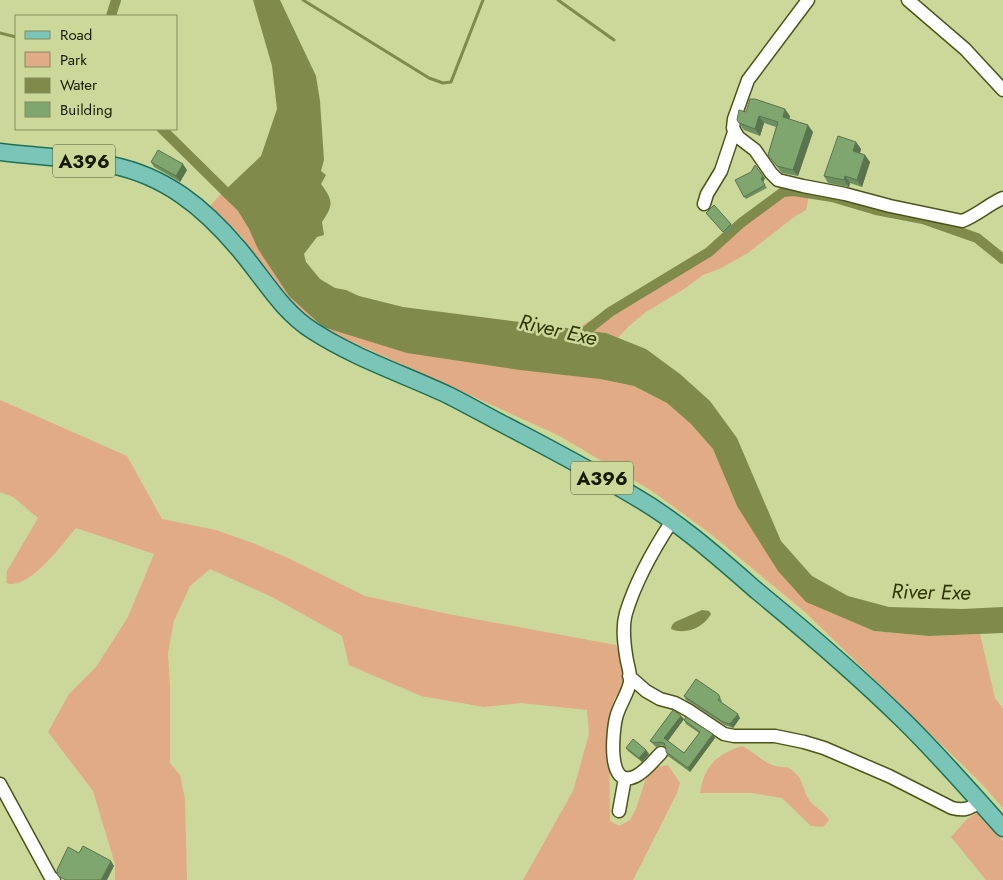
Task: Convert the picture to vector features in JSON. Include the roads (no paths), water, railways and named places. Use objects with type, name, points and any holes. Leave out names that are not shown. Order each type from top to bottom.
[{"type":"main road","name":"A396","points":[[0,152],[111,164],[139,172],[165,185],[192,201],[213,220],[241,251],[285,307],[314,332],[368,360],[450,396],[568,458],[637,497],[690,534],[811,635],[901,718],[1003,828]]},
{"type":"street","points":[[704,204],[707,194],[721,171],[734,132],[734,119],[748,80],[808,0]]},
{"type":"street","points":[[908,0],[964,49],[1003,90]]},
{"type":"street","points":[[734,132],[755,150],[778,180],[962,221],[1003,198]]},
{"type":"street","points":[[661,753],[635,777],[626,778],[619,775],[613,760],[616,718],[630,682],[624,635],[625,617],[632,595],[654,549],[672,521]]},
{"type":"street","points":[[630,676],[646,691],[660,699],[675,703],[688,710],[724,734],[734,736],[775,736],[824,748],[888,776],[952,808],[960,810],[972,807],[980,801]]},
{"type":"street","points":[[619,811],[626,778]]},
{"type":"street","points":[[0,784],[42,862],[54,880]]},
{"type":"water","name":"River Exe","points":[[253,0],[280,0],[316,76],[320,101],[324,160],[321,171],[326,175],[321,184],[330,199],[330,207],[322,222],[324,235],[317,237],[304,254],[306,262],[320,279],[335,288],[403,307],[606,333],[646,349],[680,374],[710,401],[737,438],[781,541],[812,576],[848,596],[889,607],[962,609],[1003,607],[1003,633],[929,636],[874,631],[806,602],[778,571],[737,506],[713,449],[691,424],[667,403],[634,386],[600,379],[520,370],[407,353],[323,327],[289,296],[258,249],[238,211],[221,194],[261,156],[277,109],[272,66]]},
{"type":"water","points":[[702,610],[709,611],[711,614],[699,626],[688,631],[671,629],[675,622]]},
{"type":"waterway","points":[[111,15],[116,0]]},
{"type":"waterway","points":[[303,0],[429,78],[443,83],[451,82],[483,0]]},
{"type":"waterway","points":[[558,0],[614,40]]},
{"type":"waterway","points":[[0,33],[15,37]]},
{"type":"waterway","points":[[163,130],[233,199]]},
{"type":"waterway","name":"River Exe","points":[[576,339],[610,312],[709,252],[741,223],[783,192],[794,191],[832,197],[876,210],[923,219],[977,238],[1003,259]]}]
